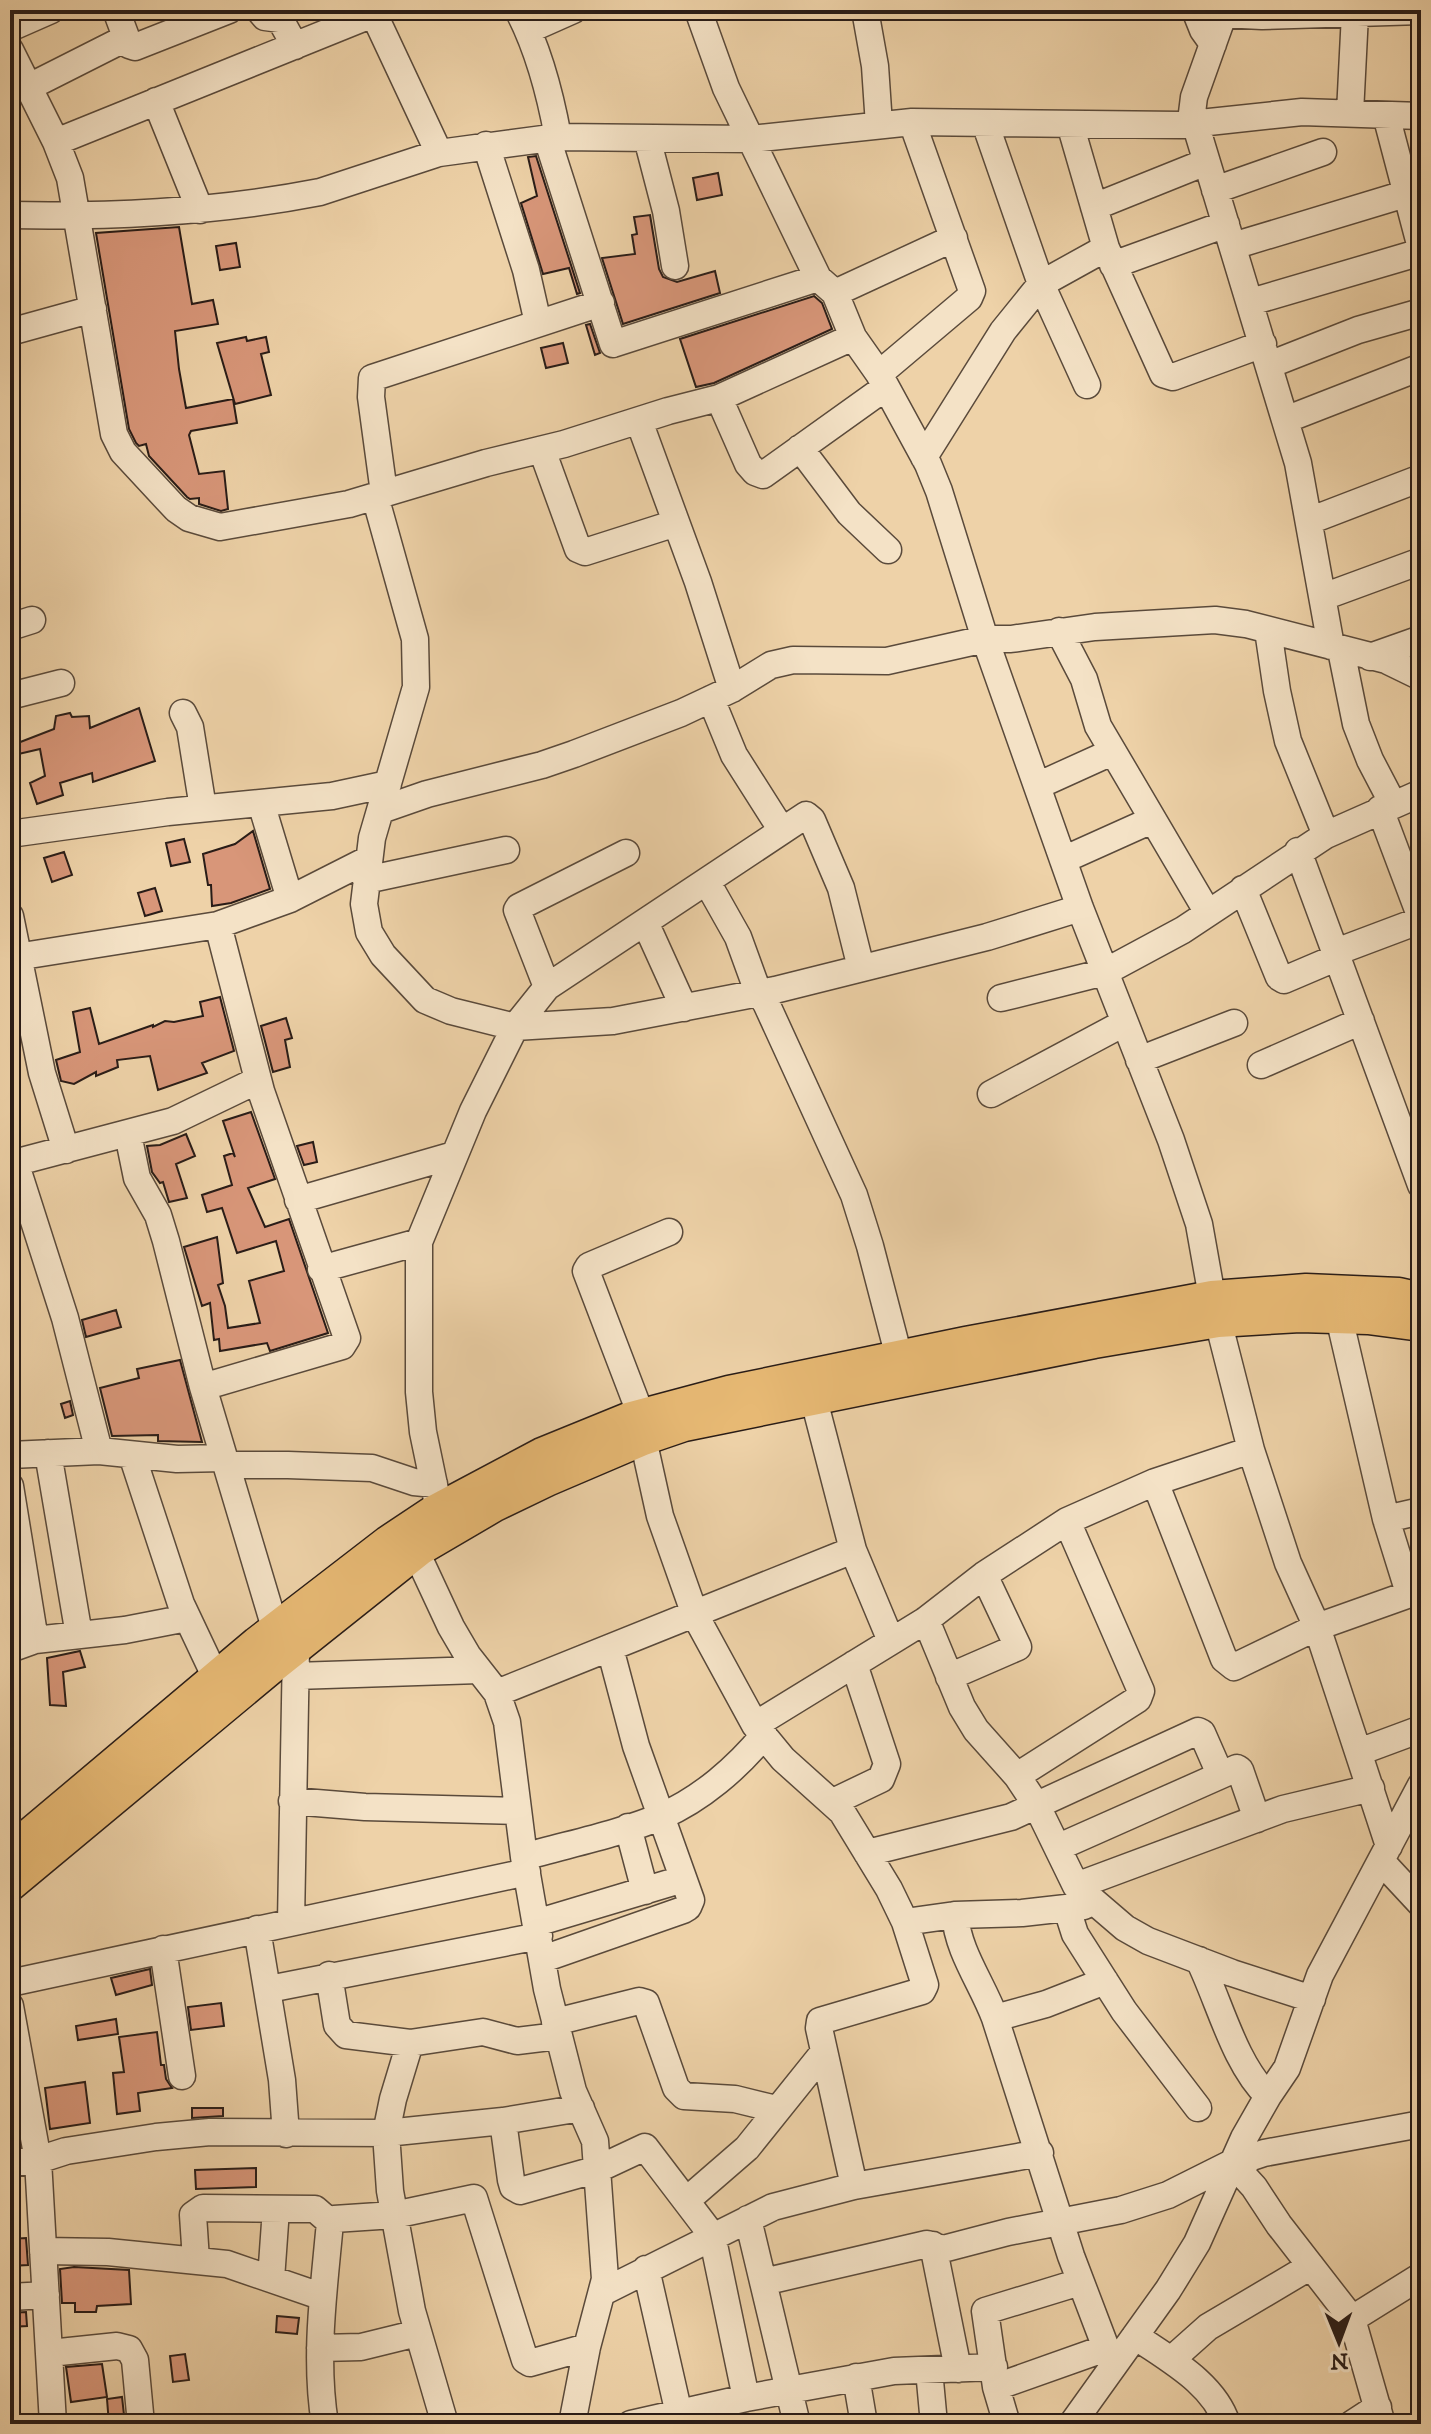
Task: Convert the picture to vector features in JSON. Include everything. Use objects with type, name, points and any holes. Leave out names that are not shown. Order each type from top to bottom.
[{"type":"main road","points":[[10,1885],[289,1651],[416,1552],[495,1505],[642,1427],[729,1392],[899,1357],[1215,1309],[1306,1290],[1399,1294],[1421,1299]]},
{"type":"main road","points":[[10,1851],[216,1678],[289,1651],[357,1564],[436,1497],[542,1454],[642,1427],[684,1425],[1094,1342],[1215,1309],[1421,1325]]},
{"type":"street","points":[[10,28],[51,10]]},
{"type":"street","points":[[116,10],[129,45],[135,47],[229,10]]},
{"type":"street","points":[[259,10],[265,17],[280,19],[295,46]]},
{"type":"street","points":[[573,10],[523,20],[550,93],[552,138],[613,344],[826,285],[954,238]]},
{"type":"street","points":[[698,10],[726,88],[751,139],[853,337],[882,380],[939,491],[985,639],[1080,908],[1171,1140],[1199,1224],[1215,1309],[1251,1450],[1288,1563],[1317,1627],[1371,1788],[1385,1854],[1421,1904]]},
{"type":"street","points":[[865,10],[875,66],[879,125]]},
{"type":"street","points":[[1195,10],[1213,44]]},
{"type":"street","points":[[1243,889],[1279,977],[1284,980],[1421,919],[1387,806],[1356,724],[1323,597],[1298,463],[1195,124],[1192,113],[1194,97],[1224,12],[1355,14],[1421,11]]},
{"type":"street","points":[[56,142],[372,12],[439,153]]},
{"type":"street","points":[[1350,113],[1355,14]]},
{"type":"street","points":[[126,38],[16,67],[56,142],[70,178],[114,434],[123,452],[176,509],[189,518],[220,527],[349,504],[719,398],[853,337]]},
{"type":"street","points":[[156,101],[200,210]]},
{"type":"street","points":[[10,215],[77,216],[200,210],[320,192],[439,153],[552,138],[751,139],[912,122],[1195,124],[1302,112],[1421,116]]},
{"type":"street","points":[[1251,302],[1421,250],[1386,115]]},
{"type":"street","points":[[719,398],[748,464],[763,475],[882,380],[969,298],[972,291],[912,122]]},
{"type":"street","points":[[985,123],[1041,284],[1087,385]]},
{"type":"street","points":[[1070,124],[1110,257],[1163,374],[1173,377],[1266,355],[1421,312]]},
{"type":"street","points":[[647,138],[666,211],[675,266]]},
{"type":"street","points":[[486,145],[526,270],[538,323]]},
{"type":"street","points":[[1215,190],[1323,152]]},
{"type":"street","points":[[1094,207],[1206,162]]},
{"type":"street","points":[[924,457],[1003,331],[1041,284],[1065,268],[1230,235],[1405,194]]},
{"type":"street","points":[[601,303],[372,378],[380,494],[417,659],[416,687],[367,870],[364,904],[369,932],[383,955],[425,1000],[451,1011],[515,1027],[613,1021],[861,968],[987,937],[1080,908]]},
{"type":"street","points":[[11,329],[93,309]]},
{"type":"street","points":[[1285,420],[1421,367]]},
{"type":"street","points":[[639,421],[676,523],[722,694],[734,755],[781,829]]},
{"type":"street","points":[[800,448],[849,513],[888,550]]},
{"type":"street","points":[[542,450],[578,549],[585,552],[676,523]]},
{"type":"street","points":[[1309,521],[1421,478]]},
{"type":"street","points":[[1323,597],[1421,561]]},
{"type":"street","points":[[381,810],[427,794],[542,765],[722,694],[771,665],[793,660],[887,661],[985,639],[1215,620],[1268,630],[1396,664],[1421,677]]},
{"type":"street","points":[[1268,630],[1288,741],[1326,835]]},
{"type":"street","points":[[1059,631],[1084,679],[1098,726],[1208,913]]},
{"type":"street","points":[[1370,657],[1421,639]]},
{"type":"street","points":[[10,696],[61,683]]},
{"type":"street","points":[[183,713],[190,727],[203,808]]},
{"type":"street","points":[[1037,786],[1112,752]]},
{"type":"street","points":[[10,834],[203,808],[332,796],[388,784]]},
{"type":"street","points":[[1001,998],[1105,972],[1183,930],[1326,835],[1421,793]]},
{"type":"street","points":[[261,803],[290,899]]},
{"type":"street","points":[[436,1497],[423,1432],[419,1392],[419,1242],[454,1155],[515,1027],[547,987],[806,815],[810,815],[841,888],[861,968]]},
{"type":"street","points":[[1063,860],[1152,820]]},
{"type":"street","points":[[14,958],[218,925],[367,870],[506,850]]},
{"type":"street","points":[[1298,851],[1361,1021],[1413,1143],[1421,1185]]},
{"type":"street","points":[[547,987],[517,910],[626,853]]},
{"type":"street","points":[[707,882],[738,937],[758,992],[766,1003],[854,1195],[899,1357]]},
{"type":"street","points":[[10,916],[14,958],[42,1073],[66,1150]]},
{"type":"street","points":[[645,922],[684,1008]]},
{"type":"street","points":[[203,1387],[342,1346],[346,1336],[258,1080],[218,925]]},
{"type":"street","points":[[1261,1065],[1361,1021]]},
{"type":"street","points":[[991,1094],[1124,1023]]},
{"type":"street","points":[[1139,1060],[1234,1023]]},
{"type":"street","points":[[99,1451],[65,1318],[13,1163],[128,1134],[195,1112],[258,1080]]},
{"type":"street","points":[[128,1134],[137,1178],[158,1215],[166,1241],[225,1462],[289,1651],[291,1922]]},
{"type":"street","points":[[298,1200],[454,1155]]},
{"type":"street","points":[[669,1232],[589,1266],[586,1271],[642,1427],[660,1516],[695,1615],[760,1730],[783,1759],[833,1802],[889,1889],[905,1922],[924,1989],[824,2019],[819,2028],[854,2186]]},
{"type":"street","points":[[321,1269],[419,1242]]},
{"type":"street","points":[[1155,1482],[1229,1665],[1234,1667],[1317,1627],[1415,1592],[1386,1519],[1339,1317]]},
{"type":"street","points":[[814,1400],[853,1550],[891,1641]]},
{"type":"street","points":[[10,1983],[291,1922],[526,1864],[661,1816],[703,1792],[750,1751],[760,1730],[854,1664],[926,1620],[984,1575],[1067,1521],[1155,1482],[1251,1450]]},
{"type":"street","points":[[10,1455],[99,1451],[225,1462],[372,1468],[414,1482],[436,1497]]},
{"type":"street","points":[[48,1453],[79,1635]]},
{"type":"street","points":[[132,1455],[187,1618],[216,1678]]},
{"type":"street","points":[[10,1486],[22,1645],[187,1618]]},
{"type":"street","points":[[1386,1519],[1421,1511]]},
{"type":"street","points":[[1017,1776],[1138,1699],[1141,1691],[1067,1521]]},
{"type":"street","points":[[497,1693],[853,1550]]},
{"type":"street","points":[[416,1552],[451,1627],[497,1693],[507,1722],[526,1864],[556,2029],[595,2141],[605,2279],[587,2347],[572,2424]]},
{"type":"street","points":[[949,1677],[1018,1647],[984,1575]]},
{"type":"street","points":[[926,1620],[962,1707],[976,1730],[1017,1776],[1059,1847],[1072,1897],[1075,1934],[1124,2011],[1198,2108]]},
{"type":"street","points":[[269,1989],[329,1975],[539,1939],[688,1907],[691,1900],[636,1746],[610,1648]]},
{"type":"street","points":[[289,1651],[479,1670]]},
{"type":"street","points":[[833,1802],[881,1779],[887,1764],[854,1664]]},
{"type":"street","points":[[1359,1752],[1421,1729]]},
{"type":"street","points":[[867,1853],[1011,1817],[1198,1731],[1202,1733],[1220,1774]]},
{"type":"street","points":[[1059,1847],[1232,1769],[1240,1770],[1257,1819]]},
{"type":"street","points":[[1072,2424],[1111,2354],[1135,2336],[1197,2243],[1268,2096],[1287,2068],[1320,1975],[1421,1785]]},
{"type":"street","points":[[905,1922],[1072,1897],[1283,1809],[1371,1788]]},
{"type":"street","points":[[292,1801],[365,1807],[518,1811]]},
{"type":"street","points":[[628,1827],[645,1891]]},
{"type":"street","points":[[539,1939],[645,1891],[683,1879]]},
{"type":"street","points":[[1072,1897],[1098,1904],[1136,1935],[1312,1999]]},
{"type":"street","points":[[955,1915],[962,1948],[995,2018],[1080,2282],[1111,2354]]},
{"type":"street","points":[[257,1929],[282,2080],[286,2134]]},
{"type":"street","points":[[163,1949],[182,2076]]},
{"type":"street","points":[[1199,1960],[1240,2057],[1268,2096]]},
{"type":"street","points":[[329,1975],[337,2025],[346,2035],[410,2043],[483,2032],[517,2041],[639,2001],[646,2003],[676,2088],[684,2096],[735,2099],[776,2109]]},
{"type":"street","points":[[995,2018],[1038,2007],[1105,1981]]},
{"type":"street","points":[[10,2006],[16,2078],[38,2160],[53,2424]]},
{"type":"street","points":[[410,2043],[386,2133],[394,2215],[412,2311],[445,2424]]},
{"type":"street","points":[[687,2200],[747,2148],[824,2052]]},
{"type":"street","points":[[10,2163],[156,2137],[210,2132],[386,2133],[503,2121],[581,2108]]},
{"type":"street","points":[[503,2121],[511,2180],[513,2187],[520,2191],[598,2169],[645,2147],[712,2235],[746,2398]]},
{"type":"street","points":[[763,2282],[933,2245],[943,2249],[1102,2215],[1168,2195],[1264,2153],[1421,2124]]},
{"type":"street","points":[[603,2292],[773,2207],[854,2186],[1040,2153]]},
{"type":"street","points":[[1235,2167],[1254,2187],[1352,2319],[1380,2416],[1352,2424]]},
{"type":"street","points":[[330,2222],[334,2219],[394,2215],[474,2198],[527,2362],[587,2347]]},
{"type":"street","points":[[196,2260],[193,2215],[203,2208],[315,2209],[330,2222]]},
{"type":"street","points":[[271,2279],[276,2209]]},
{"type":"street","points":[[748,2219],[797,2424]]},
{"type":"street","points":[[325,2424],[319,2390],[320,2348],[330,2222]]},
{"type":"street","points":[[933,2245],[958,2369]]},
{"type":"street","points":[[43,2251],[108,2252],[227,2264],[323,2297]]},
{"type":"street","points":[[1171,2360],[1208,2327],[1311,2266]]},
{"type":"street","points":[[646,2269],[693,2416]]},
{"type":"street","points":[[1352,2319],[1421,2276]]},
{"type":"street","points":[[1007,2424],[995,2377],[985,2311],[1080,2282]]},
{"type":"street","points":[[10,2297],[46,2295]]},
{"type":"street","points":[[320,2348],[361,2347],[418,2333]]},
{"type":"street","points":[[1135,2336],[1197,2380],[1232,2422]]},
{"type":"street","points":[[50,2353],[117,2346],[129,2349],[135,2360],[141,2424]]},
{"type":"street","points":[[637,2423],[693,2416],[746,2398],[894,2371],[958,2369],[995,2377],[1111,2354]]},
{"type":"street","points":[[929,2370],[934,2424]]},
{"type":"street","points":[[856,2377],[864,2424]]},
{"type":"building","points":[[536,156],[580,293],[577,294],[569,268],[543,274],[521,203],[537,196],[528,157]]},
{"type":"building","points":[[718,173],[722,195],[697,200],[693,178]]},
{"type":"building","points":[[650,215],[663,277],[677,282],[715,271],[720,293],[623,324],[602,258],[635,254],[632,235],[637,234],[634,217]]},
{"type":"building","points":[[179,227],[192,304],[213,300],[218,324],[175,331],[186,408],[233,399],[237,423],[191,431],[189,435],[199,474],[224,471],[228,509],[221,511],[199,504],[199,498],[187,497],[149,456],[146,444],[139,446],[136,443],[129,429],[96,233]]},
{"type":"building","points":[[236,243],[240,267],[220,270],[216,246]]},
{"type":"building","points":[[814,296],[822,303],[832,329],[714,383],[696,387],[680,339]]},
{"type":"building","points":[[590,324],[600,353],[595,355],[586,325]]},
{"type":"building","points":[[246,337],[247,341],[266,337],[269,352],[261,354],[271,395],[235,404],[217,343]]},
{"type":"building","points":[[563,343],[568,363],[546,368],[541,348]]},
{"type":"building","points":[[139,708],[155,761],[93,782],[92,773],[60,783],[63,795],[37,804],[30,783],[45,776],[40,749],[10,756],[10,746],[54,729],[56,716],[70,713],[72,717],[89,716],[90,728]]},
{"type":"building","points":[[253,831],[270,889],[231,903],[212,906],[211,885],[208,885],[203,854],[235,844]]},
{"type":"building","points":[[184,839],[190,862],[171,866],[166,843]]},
{"type":"building","points":[[64,852],[72,875],[52,882],[44,858]]},
{"type":"building","points":[[155,888],[162,911],[145,916],[138,893]]},
{"type":"building","points":[[220,997],[234,1051],[202,1063],[207,1073],[158,1090],[150,1056],[117,1060],[118,1067],[96,1076],[96,1072],[74,1084],[61,1081],[56,1060],[80,1052],[73,1012],[90,1008],[99,1044],[165,1021],[203,1016],[200,1002]]},
{"type":"building","points":[[286,1018],[292,1038],[285,1040],[290,1067],[273,1072],[261,1026]]},
{"type":"building","points":[[251,1112],[275,1179],[248,1188],[265,1227],[289,1219],[328,1333],[270,1351],[267,1343],[220,1351],[219,1339],[214,1340],[210,1303],[202,1306],[184,1247],[217,1237],[223,1283],[218,1285],[228,1328],[260,1323],[249,1281],[284,1271],[276,1241],[237,1253],[222,1208],[207,1212],[202,1195],[232,1185],[224,1156],[233,1153],[235,1157],[223,1121]]},
{"type":"building","points":[[186,1134],[195,1156],[176,1164],[187,1198],[169,1202],[163,1182],[160,1183],[152,1172],[147,1146],[160,1145]]},
{"type":"building","points":[[313,1142],[317,1162],[304,1165],[297,1146]]},
{"type":"building","points":[[116,1310],[121,1327],[86,1337],[82,1320]]},
{"type":"building","points":[[180,1360],[202,1442],[158,1441],[158,1435],[112,1436],[100,1388],[139,1378],[137,1369]]},
{"type":"building","points":[[70,1401],[73,1415],[65,1418],[61,1404]]},
{"type":"building","points":[[80,1651],[85,1667],[63,1672],[66,1706],[50,1705],[47,1658]]},
{"type":"building","points":[[150,1969],[152,1985],[116,1995],[111,1978]]},
{"type":"building","points":[[221,2003],[224,2026],[191,2030],[188,2007]]},
{"type":"building","points":[[116,2019],[118,2034],[78,2040],[76,2026]]},
{"type":"building","points":[[157,2032],[161,2065],[164,2065],[166,2079],[172,2088],[138,2093],[140,2111],[117,2114],[113,2073],[124,2072],[119,2037]]},
{"type":"building","points":[[85,2082],[90,2123],[50,2129],[45,2088]]},
{"type":"building","points":[[192,2108],[223,2108],[223,2116],[192,2118]]},
{"type":"building","points":[[256,2168],[256,2187],[196,2189],[195,2170]]},
{"type":"building","points":[[26,2238],[28,2265],[10,2266],[10,2239]]},
{"type":"building","points":[[60,2269],[129,2270],[131,2304],[97,2306],[96,2312],[75,2312],[75,2303],[62,2303]]},
{"type":"building","points":[[26,2312],[27,2326],[10,2327],[10,2313]]},
{"type":"building","points":[[277,2316],[299,2318],[297,2334],[276,2332]]},
{"type":"building","points":[[185,2354],[189,2380],[173,2382],[170,2356]]},
{"type":"building","points":[[102,2364],[107,2397],[71,2402],[66,2367]]},
{"type":"building","points":[[122,2397],[125,2424],[109,2424],[107,2399]]}]
